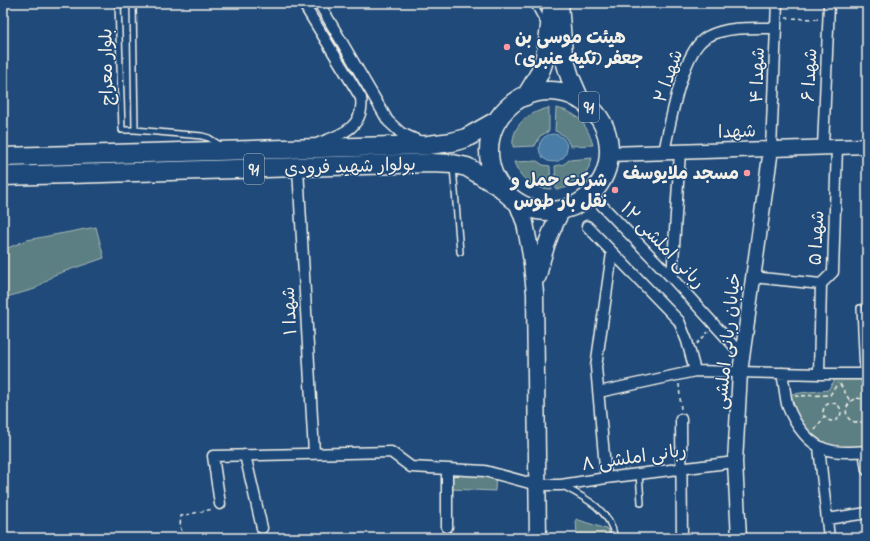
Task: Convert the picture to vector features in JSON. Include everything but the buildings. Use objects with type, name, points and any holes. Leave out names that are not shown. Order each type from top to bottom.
[{"type":"highway","name":"91","points":[[526,96],[538,76],[544,60],[554,4]]},
{"type":"highway","name":"91","points":[[554,4],[563,54],[570,77],[580,100]]},
{"type":"highway","name":"91","points":[[554,91],[568,94],[580,100],[593,110],[602,123],[607,138],[609,154],[606,169],[600,182],[591,194],[578,204],[562,210],[547,212],[531,209],[508,196],[500,187],[492,171],[489,154],[491,136],[498,120],[510,106],[526,96],[539,92],[554,91]]},
{"type":"highway","name":"بولوار شهید فرودی","points":[[3,156],[428,145],[452,142],[466,138],[498,120]]},
{"type":"highway","name":"بولوار شهید فرودی","points":[[3,176],[431,163],[453,164],[466,167],[500,187]]},
{"type":"main road","points":[[517,202],[525,223],[531,255],[535,293],[538,538]]},
{"type":"main road","points":[[535,293],[542,254],[553,225],[562,210]]},
{"type":"street","points":[[303,3],[361,98],[362,107],[360,116],[351,128],[339,136],[306,148]]},
{"type":"street","points":[[319,3],[388,121],[401,133],[428,145]]},
{"type":"street","name":"شهدا ۴","points":[[771,149],[777,3]]},
{"type":"street","name":"شهدا ۶","points":[[823,147],[829,5]]},
{"type":"street","name":"شهدا ۲","points":[[664,152],[684,72],[694,48],[705,38],[715,33],[776,23]]},
{"type":"street","name":"شهدا","points":[[609,154],[867,146]]},
{"type":"street","name":"شهدا ۵","points":[[819,374],[821,284],[833,272],[837,147]]},
{"type":"street","name":"خیابان ربانی املشی","points":[[739,538],[735,462],[740,372],[771,149]]},
{"type":"street","points":[[672,278],[680,152]]},
{"type":"street","name":"شهدا ۱","points":[[298,168],[314,453]]},
{"type":"street","name":"ربانی املشی ۱۲","points":[[591,194],[672,278],[742,354]]},
{"type":"street","points":[[587,226],[679,321],[688,341],[695,371]]},
{"type":"street","points":[[606,478],[596,367],[612,253]]},
{"type":"street","points":[[753,277],[821,284]]},
{"type":"street","points":[[599,392],[695,371],[865,374]]},
{"type":"street","points":[[782,373],[788,404],[797,423],[808,438],[819,447],[833,452],[866,451],[867,470]]},
{"type":"street","points":[[681,419],[682,538]]},
{"type":"street","points":[[819,447],[829,538]]},
{"type":"street","name":"ربانی املشی ۸","points":[[220,504],[213,456],[391,452],[411,467],[485,471],[537,486],[561,485],[639,473],[735,462]]},
{"type":"street","points":[[245,455],[262,528]]},
{"type":"street","points":[[447,469],[447,527]]},
{"type":"street","points":[[827,519],[867,513]]},
{"type":"lane","name":"بلوار معراج","points":[[118,3],[122,130],[135,130],[133,3]]},
{"type":"lane","points":[[533,3],[549,33]]},
{"type":"lane","points":[[135,130],[202,136],[216,142],[226,150]]},
{"type":"lane","points":[[453,164],[460,252]]},
{"type":"lane","points":[[860,308],[865,374]]},
{"type":"lane","points":[[639,473],[641,503]]},
{"type":"lane","points":[[561,485],[585,497],[602,512],[612,526],[615,538]]},
{"type":"path","points":[[829,5],[867,6]]},
{"type":"path","points":[[776,23],[828,20]]},
{"type":"path","points":[[690,351],[715,325]]},
{"type":"path","points":[[679,374],[681,419]]},
{"type":"path","points":[[786,396],[830,394],[839,382]]},
{"type":"path","points":[[839,382],[846,382]]},
{"type":"path","points":[[839,382],[850,401]]},
{"type":"path","points":[[867,401],[861,398],[855,398],[850,401],[846,412],[852,421],[858,423],[864,422],[867,419]]},
{"type":"path","points":[[808,438],[824,417],[823,409],[826,405],[830,403],[838,405],[841,413]]},
{"type":"path","points":[[824,417],[828,420],[836,420],[841,413],[846,412]]},
{"type":"path","points":[[184,538],[180,526],[181,516],[212,509],[220,504]]},
{"type":"green space","points":[[549,108],[549,131],[540,136],[535,146],[513,147],[513,139],[518,126],[528,116]]},
{"type":"green space","points":[[556,108],[576,116],[580,120],[588,131],[593,145],[570,146],[568,141],[560,133],[555,131]]},
{"type":"green space","points":[[592,158],[584,176],[569,187],[556,189],[555,166],[564,164],[569,160]]},
{"type":"green space","points":[[537,161],[543,165],[550,166],[551,189],[544,189],[528,182],[520,173],[514,162]]},
{"type":"green space","points":[[96,227],[104,258],[54,275],[35,289],[3,298],[3,250],[27,240]]},
{"type":"green space","points":[[867,377],[867,445],[831,449],[811,436],[795,412],[791,394],[828,390],[836,378]]},
{"type":"green space","points":[[450,473],[496,475],[495,491],[450,489]]},
{"type":"green space","points":[[576,519],[609,530],[609,538],[577,538]]},
{"type":"water","points":[[553,134],[563,138],[567,148],[563,158],[553,162],[543,158],[539,148],[543,138]]},
{"type":"place","name":"هيئت موسی بن جعفر (تکیه عنبری)","points":[[507,47]]},
{"type":"place","name":"مسجد ملایوسف","points":[[747,173]]},
{"type":"place","name":"شرکت حمل و نقل بار طوس","points":[[615,190]]}]
